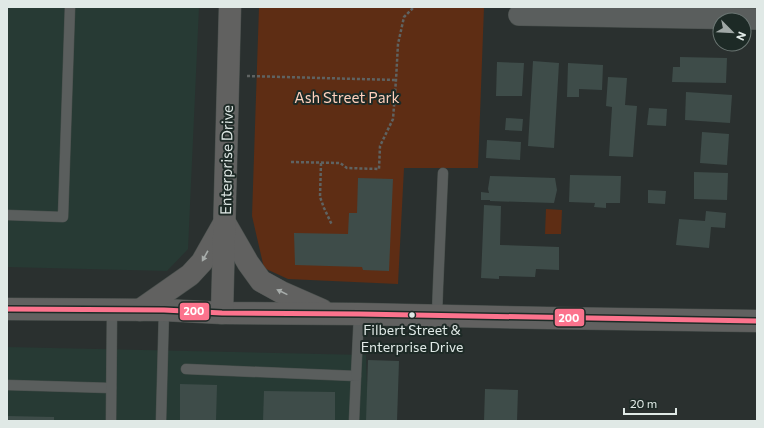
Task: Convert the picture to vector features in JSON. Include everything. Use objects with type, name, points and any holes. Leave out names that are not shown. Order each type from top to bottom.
[{"type":"street","name":"Enterprise Drive","points":[[222,313],[230,7]]},
{"type":"street","points":[[518,15],[757,19]]},
{"type":"street","points":[[140,310],[194,271],[202,262],[224,222]]},
{"type":"street","points":[[224,222],[248,263],[261,281],[280,292],[331,313]]},
{"type":"street","points":[[7,309],[112,311],[164,310],[222,313],[331,313],[757,321]]},
{"type":"lane","points":[[7,215],[63,217],[70,7]]},
{"type":"lane","points":[[438,315],[443,173]]},
{"type":"lane","points":[[161,421],[164,310]]},
{"type":"lane","points":[[110,421],[112,311]]},
{"type":"lane","points":[[354,421],[359,314]]},
{"type":"lane","points":[[186,369],[356,376]]},
{"type":"lane","points":[[7,385],[111,388]]},
{"type":"path","points":[[291,162],[340,164],[348,168],[379,169],[380,146],[393,119],[398,44],[404,17],[414,7]]},
{"type":"path","points":[[228,76],[396,80]]},
{"type":"path","points":[[321,163],[320,197],[332,225]]},
{"type":"shaded area","points":[[7,7],[199,7],[188,249],[167,271],[7,267]]},
{"type":"shaded area","points":[[7,347],[366,355],[368,421],[7,421]]},
{"type":"green space","name":"Ash Street Park","points":[[259,7],[484,7],[478,168],[404,168],[398,284],[288,279],[264,268],[252,216]]},
{"type":"green space","points":[[546,209],[562,210],[561,234],[545,234]]},
{"type":"building","points":[[680,57],[727,58],[726,83],[672,82],[673,67],[680,67]]},
{"type":"building","points":[[533,61],[559,63],[554,148],[528,146]]},
{"type":"building","points":[[497,62],[524,63],[522,96],[496,96]]},
{"type":"building","points":[[568,63],[603,65],[602,90],[579,89],[579,97],[567,97]]},
{"type":"building","points":[[608,77],[627,78],[625,105],[637,106],[633,157],[609,156],[612,107],[606,106]]},
{"type":"building","points":[[686,92],[732,95],[730,123],[685,120]]},
{"type":"building","points":[[649,108],[667,109],[666,126],[647,125]]},
{"type":"building","points":[[506,118],[523,119],[522,131],[505,130]]},
{"type":"building","points":[[702,132],[729,134],[727,165],[700,163]]},
{"type":"building","points":[[487,140],[521,142],[520,160],[486,158]]},
{"type":"building","points":[[694,172],[728,173],[727,200],[694,199]]},
{"type":"building","points":[[570,175],[621,176],[620,203],[606,203],[606,208],[594,207],[595,203],[569,202]]},
{"type":"building","points":[[490,176],[555,178],[557,190],[554,203],[481,200],[481,192],[489,193],[488,189]]},
{"type":"building","points":[[358,178],[393,179],[389,271],[363,270],[362,267],[295,265],[294,233],[348,234],[349,213],[357,213]]},
{"type":"building","points":[[648,190],[666,191],[665,204],[648,203]]},
{"type":"building","points":[[484,205],[501,206],[500,245],[559,247],[559,270],[536,269],[535,277],[499,276],[499,279],[481,278]]},
{"type":"building","points":[[706,211],[726,213],[725,228],[711,227],[709,248],[676,245],[679,219],[705,221]]},
{"type":"building","points":[[368,360],[399,361],[397,421],[366,421]]},
{"type":"building","points":[[180,384],[217,385],[216,421],[180,421]]},
{"type":"building","points":[[485,389],[518,390],[517,421],[484,421]]},
{"type":"building","points":[[264,391],[335,392],[335,421],[263,421]]},
{"type":"building","points":[[7,416],[54,417],[54,421],[7,421]]},
{"type":"transit line","name":"200","points":[[7,309],[164,310],[222,313],[757,321]]},
{"type":"place","name":"Filbert Street & Enterprise Drive","points":[[412,315]]}]
